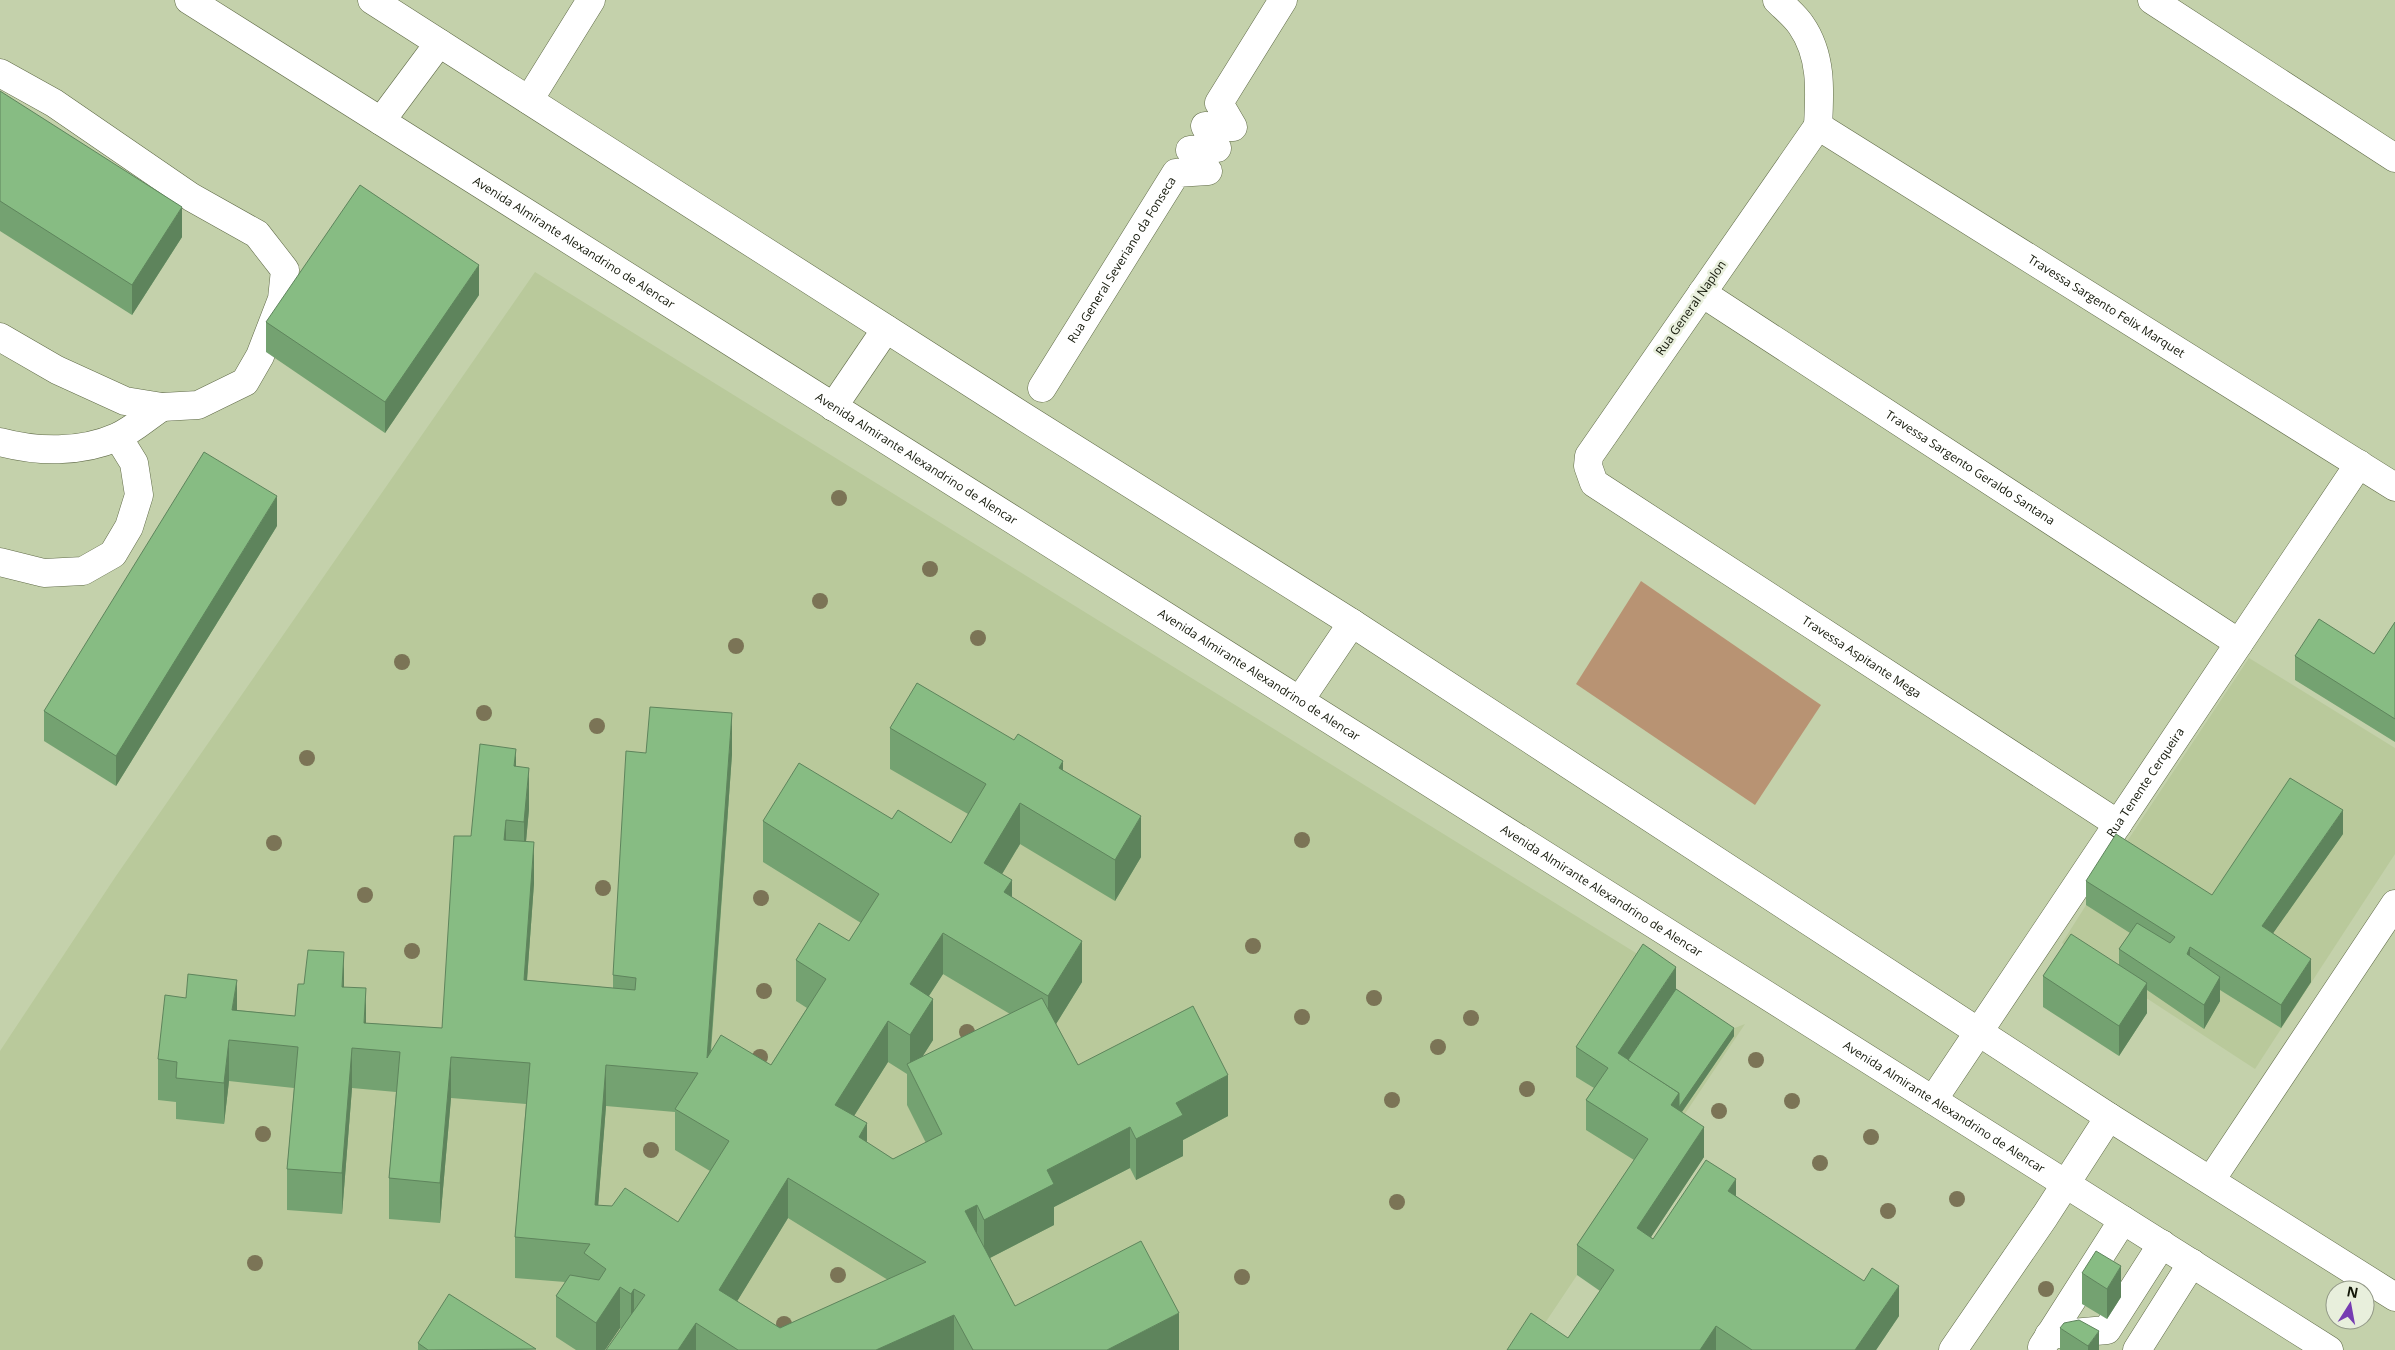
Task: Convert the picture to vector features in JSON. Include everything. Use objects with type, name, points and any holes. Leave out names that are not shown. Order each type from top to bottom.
[{"type":"street","name":"Avenida Almirante Alexandrino de Alencar","points":[[189,0],[2329,1350]]},
{"type":"street","points":[[372,0],[1352,623],[2109,1117],[2395,1297]]},
{"type":"street","points":[[530,100],[591,0]]},
{"type":"street","name":"Rua General Severiano da Fonseca","points":[[1042,388],[1176,173],[1208,171],[1190,150],[1217,148],[1205,126],[1233,126],[1219,103],[1283,0]]},
{"type":"street","points":[[1777,0],[1800,24],[1815,50],[1820,90],[1818,126]]},
{"type":"street","points":[[2152,0],[2395,158]]},
{"type":"street","points":[[381,121],[439,43]]},
{"type":"street","points":[[0,73],[54,103],[192,197],[258,234],[284,270],[282,299],[260,356],[245,382],[198,404],[162,407],[124,401],[57,370],[0,337]]},
{"type":"street","name":"Rua General Naplon","points":[[1606,490],[1594,484],[1588,466],[1589,456],[1818,126]]},
{"type":"street","name":"Travessa Sargento Felix Marquet","points":[[1818,126],[2395,487]]},
{"type":"street","name":"Travessa Sargento Geraldo Santana","points":[[1702,293],[2238,643]]},
{"type":"street","points":[[833,407],[886,328]]},
{"type":"street","points":[[0,442],[36,450],[75,448],[118,437],[162,407]]},
{"type":"street","points":[[0,562],[44,573],[83,571],[114,554],[129,527],[139,495],[134,462],[118,437]]},
{"type":"street","name":"Rua Tenente Cerqueira","points":[[1933,1100],[2359,464]]},
{"type":"street","name":"Travessa Aspitante Mega","points":[[1606,490],[2118,824]]},
{"type":"street","points":[[1300,700],[1352,623]]},
{"type":"street","points":[[2211,1180],[2395,904]]},
{"type":"street","points":[[1953,1350],[2109,1117]]},
{"type":"street","points":[[2044,1343],[2123,1220]]},
{"type":"street","points":[[2044,1343],[2107,1330],[2162,1244]]},
{"type":"street","points":[[2137,1350],[2192,1263]]},
{"type":"shaded area","points":[[535,272],[1636,953],[1643,975],[1727,1031],[1745,1024],[1527,1350],[0,1350],[0,1051],[116,876]]},
{"type":"shaded area","points":[[1641,581],[1821,705],[1755,805],[1576,684]]},
{"type":"shaded area","points":[[2249,658],[2395,748],[2395,854],[2255,1069],[2062,943]]},
{"type":"building","points":[[0,91],[182,207],[132,285],[0,201]]},
{"type":"building","points":[[360,185],[479,265],[385,402],[266,322]]},
{"type":"building","points":[[204,452],[277,496],[116,756],[44,711]]},
{"type":"building","points":[[2319,619],[2374,654],[2395,622],[2395,719],[2295,656]]},
{"type":"building","points":[[917,683],[1014,740],[1018,734],[1063,761],[1059,768],[1141,816],[1115,860],[1020,803],[984,863],[1012,880],[1004,892],[1082,941],[1048,996],[943,933],[910,984],[933,999],[910,1035],[888,1021],[835,1105],[867,1123],[859,1137],[893,1159],[942,1134],[907,1064],[1042,998],[1078,1065],[1193,1006],[1228,1075],[1176,1103],[1183,1115],[1136,1139],[1130,1127],[1047,1170],[1054,1184],[984,1220],[977,1205],[965,1211],[1015,1306],[1141,1241],[1179,1313],[1107,1350],[973,1350],[954,1315],[876,1350],[738,1350],[696,1323],[678,1350],[606,1350],[645,1295],[634,1289],[631,1294],[620,1287],[596,1323],[556,1296],[570,1275],[599,1280],[606,1269],[584,1253],[590,1244],[515,1237],[530,1063],[451,1057],[440,1183],[389,1178],[400,1052],[352,1048],[342,1173],[287,1169],[298,1047],[229,1040],[224,1083],[176,1078],[177,1062],[158,1059],[165,995],[186,998],[188,974],[237,980],[232,1010],[295,1016],[298,984],[304,984],[308,950],[344,952],[342,987],[366,988],[364,1023],[442,1028],[454,836],[471,836],[480,744],[516,749],[514,766],[529,768],[524,822],[506,820],[504,840],[534,842],[524,980],[635,990],[636,978],[613,975],[626,751],[646,753],[650,707],[732,713],[707,1058],[721,1035],[771,1065],[826,979],[796,960],[819,923],[849,941],[879,894],[763,821],[799,763],[892,819],[898,810],[951,843],[986,784],[890,728]],"holes":[[[606,1065],[698,1073],[675,1109],[729,1141],[678,1222],[625,1188],[612,1206],[595,1205]],[[788,1178],[926,1262],[780,1328],[719,1290]]]},
{"type":"building","points":[[2290,778],[2343,810],[2262,926],[2311,959],[2281,1005],[2190,947],[2187,954],[2220,977],[2204,1005],[2119,949],[2137,923],[2170,943],[2175,937],[2086,881],[2116,834],[2212,895]]},
{"type":"building","points":[[2071,934],[2147,983],[2119,1026],[2043,976]]},
{"type":"building","points":[[1643,944],[1676,967],[1618,1053],[1679,1093],[1671,1105],[1704,1127],[1637,1228],[1653,1239],[1706,1160],[1736,1179],[1728,1191],[1864,1281],[1872,1268],[1899,1286],[1855,1350],[1752,1350],[1716,1326],[1700,1350],[1507,1350],[1531,1313],[1568,1338],[1614,1270],[1577,1245],[1648,1139],[1586,1100],[1608,1068],[1576,1047]]},
{"type":"building","points":[[1676,989],[1734,1028],[1679,1107],[1679,1093],[1628,1060]]},
{"type":"building","points":[[2096,1251],[2121,1266],[2107,1289],[2082,1273]]},
{"type":"building","points":[[449,1294],[536,1349],[428,1350],[418,1343]]},
{"type":"building","points":[[2079,1320],[2099,1331],[2088,1346],[2060,1328],[2064,1323]]}]
